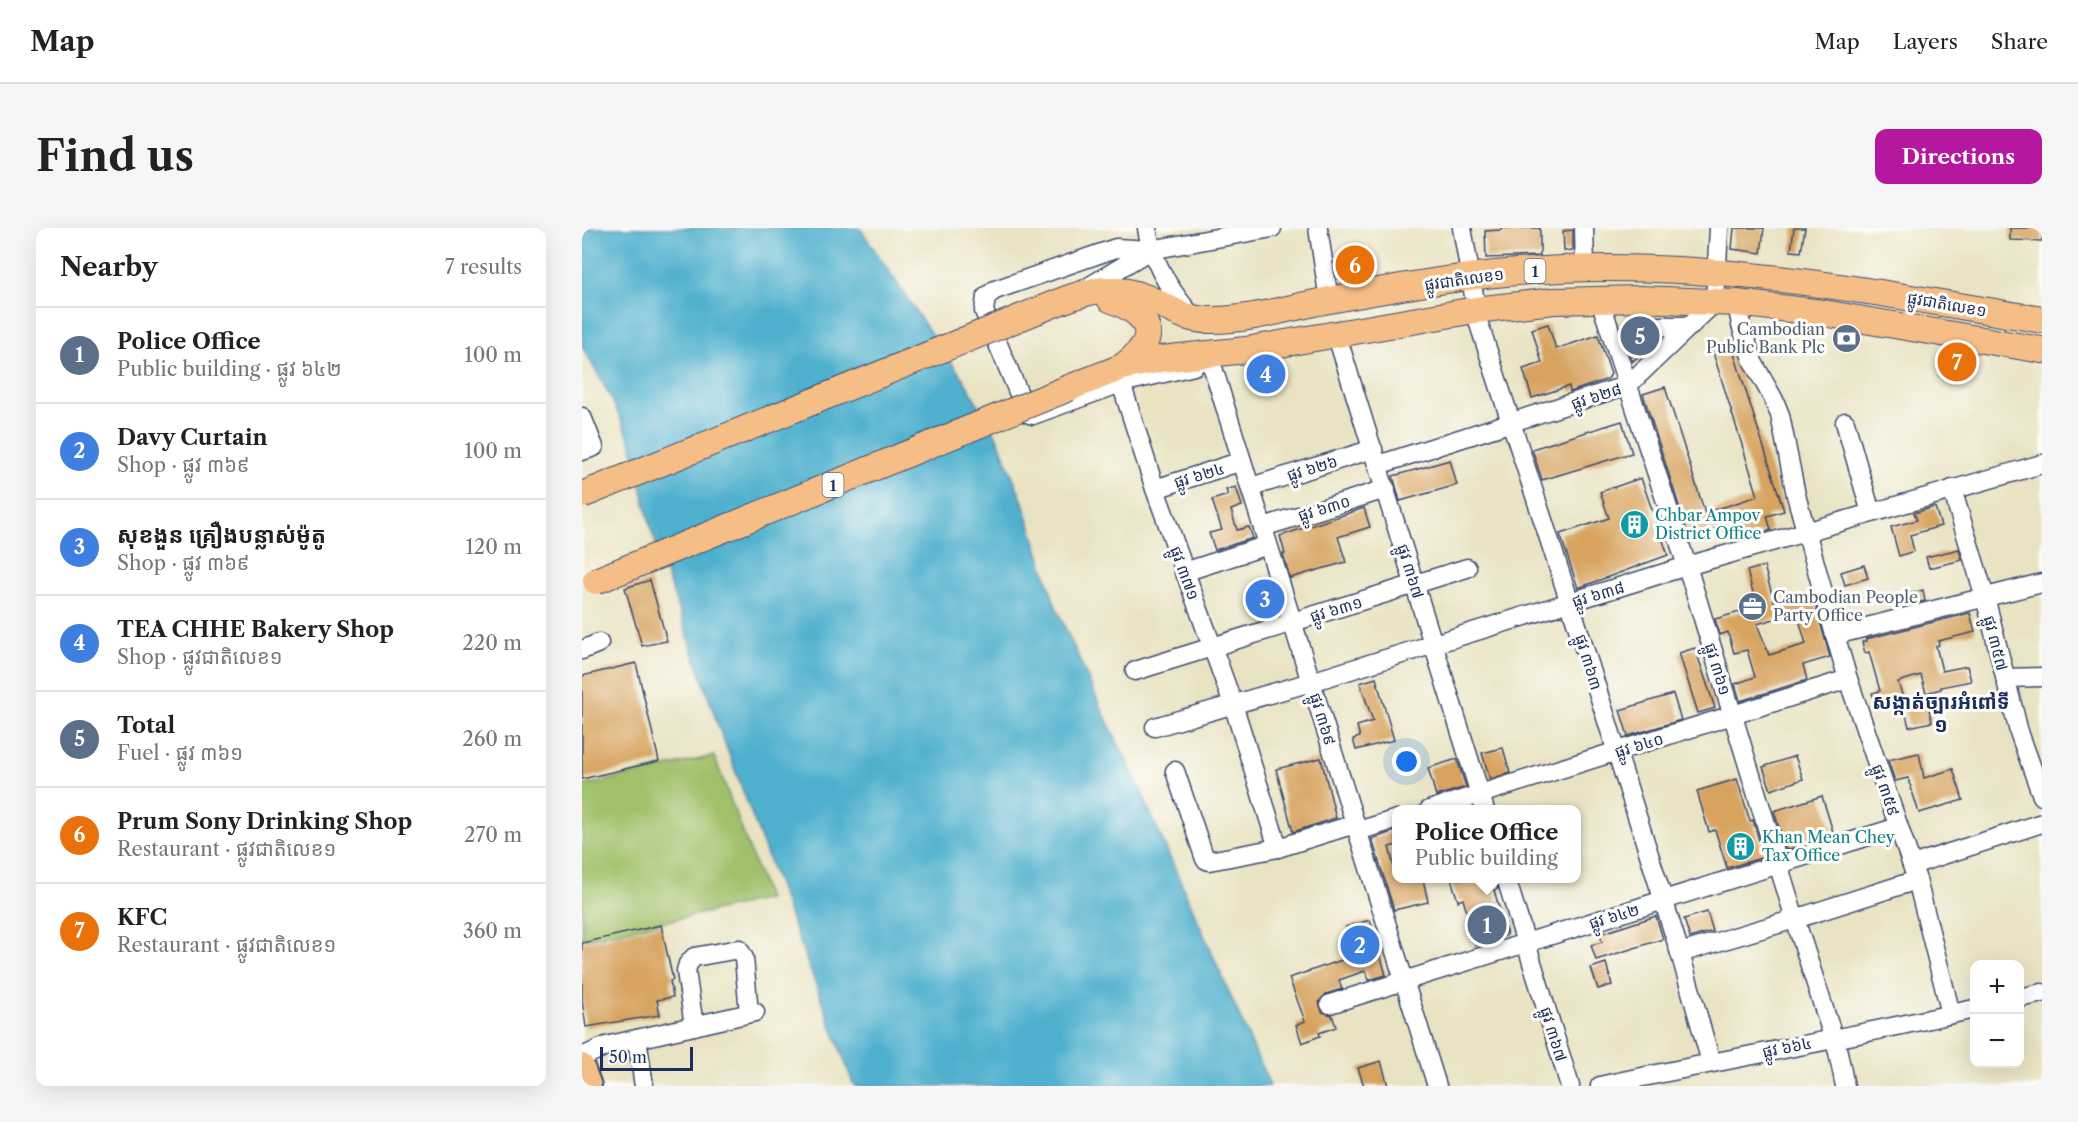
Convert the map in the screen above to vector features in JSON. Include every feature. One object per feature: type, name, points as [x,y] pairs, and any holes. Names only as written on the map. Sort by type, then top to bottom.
[{"type":"highway","name":"ផ្លូវជាតិលេខ១","points":[[582,495],[1069,298],[1101,289],[1131,292],[1182,316],[1196,320],[1237,318],[1329,300],[1520,271],[1585,269],[1717,272],[1825,283],[2042,320]]},
{"type":"highway","points":[[1069,298],[1086,295],[1110,299],[1125,305],[1141,317],[1146,328],[1145,345],[1121,375]]},
{"type":"highway","name":"ផ្លូវជាតិលេខ១","points":[[589,584],[1070,388],[1121,375],[1161,359],[1246,350],[1475,310],[1554,301],[1600,300],[1726,302],[1823,313],[2042,350]]},
{"type":"main road","points":[[582,1065],[590,1086]]},
{"type":"street","points":[[1147,228],[1150,249],[1177,298],[1196,320]]},
{"type":"street","points":[[1121,375],[1033,415],[1027,413],[984,311],[986,297],[995,290],[1116,249],[1150,249],[1272,228]]},
{"type":"street","points":[[1318,228],[1329,300]]},
{"type":"street","name":"ផ្លូវ ៣៦៣","points":[[1462,228],[1475,310],[1617,751],[1680,953],[1711,1062]]},
{"type":"street","points":[[1584,228],[1585,269]]},
{"type":"street","points":[[1719,228],[1717,272],[1726,302]]},
{"type":"street","points":[[1069,298],[1150,249]]},
{"type":"street","name":"ផ្លូវ ៣៦១","points":[[1600,300],[1618,329],[1628,385],[1838,1052],[1845,1086]]},
{"type":"street","name":"ផ្លូវ ៦២៨","points":[[1376,457],[1510,424],[1628,385],[1687,329],[1726,302]]},
{"type":"street","name":"ផ្លូវ ៣៥៩","points":[[1726,302],[1741,325],[1753,362],[1780,415],[1806,533],[1835,635],[1914,872],[1952,1014]]},
{"type":"street","points":[[1654,329],[1687,329]]},
{"type":"street","name":"ផ្លូវ ៣៦៧","points":[[1336,333],[1482,802]]},
{"type":"street","name":"ផ្លូវ ៣៦៩","points":[[1202,355],[1213,368],[1437,1086]]},
{"type":"street","name":"ផ្លូវ ៣៧១","points":[[1121,375],[1155,489],[1233,704],[1278,848]]},
{"type":"street","points":[[582,417],[594,447],[582,451]]},
{"type":"street","points":[[1845,422],[1871,513]]},
{"type":"street","name":"ផ្លូវ ៦២៦","points":[[1251,488],[1376,457]]},
{"type":"street","name":"ផ្លូវ ៦២៤","points":[[1155,489],[1242,461]]},
{"type":"street","name":"ផ្លូវ ៦៣៨","points":[[1155,727],[1311,682],[1687,567],[2042,464]]},
{"type":"street","name":"ផ្លូវ ៦៣០","points":[[1184,572],[1266,536],[1386,489]]},
{"type":"street","name":"ផ្លូវ ៣៥៧","points":[[1952,489],[1985,597],[2019,732],[2042,796]]},
{"type":"street","name":"ផ្លូវ ៦៣១","points":[[1135,671],[1467,568]]},
{"type":"street","points":[[1835,635],[2042,583]]},
{"type":"street","points":[[582,650],[599,644]]},
{"type":"street","points":[[2005,678],[2042,677]]},
{"type":"street","name":"ផ្លូវ ៦៤០","points":[[1462,805],[1482,802],[1617,751],[1848,679]]},
{"type":"street","points":[[1175,771],[1205,859],[1215,862],[1392,820]]},
{"type":"street","points":[[1680,953],[1795,919],[2042,823]]},
{"type":"street","name":"ផ្លូវ ៦៤២","points":[[1330,1004],[1898,827]]},
{"type":"street","name":"ផ្លូវ ៣៦៧","points":[[1507,883],[1570,1086]]},
{"type":"street","points":[[582,1057],[606,1046],[752,1013],[744,958],[739,949],[694,957],[688,964],[686,970],[694,1026]]},
{"type":"street","points":[[2024,997],[2042,993]]},
{"type":"street","name":"ផ្លូវ ៦៦៤","points":[[1600,1086],[1970,1010]]},
{"type":"street","points":[[637,1039],[644,1086]]},
{"type":"green space","points":[[714,756],[768,899],[582,940],[582,786]]},
{"type":"water","points":[[582,228],[860,228],[964,380],[997,437],[1023,502],[1056,607],[1138,784],[1270,1086],[854,1086],[718,725],[651,529],[631,442],[612,400],[582,346]]},
{"type":"building","points":[[1501,228],[1540,228],[1540,256],[1486,258],[1485,231],[1501,230]]},
{"type":"building","points":[[1734,228],[1764,228],[1761,253],[1732,249]]},
{"type":"building","points":[[1794,228],[1805,228],[1801,252],[1791,251]]},
{"type":"building","points":[[2010,228],[2042,228],[2042,241],[2010,240]]},
{"type":"building","points":[[1573,230],[1573,250],[1564,251],[1563,231]]},
{"type":"building","points":[[1626,322],[1644,322],[1645,332],[1654,337],[1654,341],[1632,362],[1626,343]]},
{"type":"building","points":[[1548,324],[1556,349],[1598,335],[1611,374],[1608,379],[1570,392],[1569,386],[1532,398],[1523,369],[1542,363],[1532,329]]},
{"type":"building","points":[[1730,341],[1784,511],[1767,516],[1771,530],[1740,539],[1735,525],[1689,537],[1643,394],[1665,387],[1705,513],[1758,496],[1711,346]]},
{"type":"building","points":[[1622,421],[1632,453],[1542,480],[1532,449]]},
{"type":"building","points":[[1450,460],[1457,485],[1400,501],[1393,476]]},
{"type":"building","points":[[1641,478],[1668,555],[1578,588],[1560,534],[1609,518],[1600,492]]},
{"type":"building","points":[[1236,487],[1242,506],[1231,510],[1237,530],[1249,527],[1253,538],[1215,550],[1209,533],[1222,530],[1212,500],[1228,495],[1226,490]]},
{"type":"building","points":[[1935,507],[1941,526],[1910,535],[1914,551],[1899,556],[1891,527],[1917,520],[1914,513]]},
{"type":"building","points":[[1364,508],[1370,527],[1338,537],[1346,562],[1290,578],[1280,536]]},
{"type":"building","points":[[1959,549],[1962,560],[1929,568],[1926,557]]},
{"type":"building","points":[[1864,565],[1868,578],[1845,585],[1841,572]]},
{"type":"building","points":[[1764,566],[1775,605],[1812,593],[1830,657],[1803,665],[1807,680],[1740,701],[1735,684],[1755,677],[1747,650],[1734,653],[1728,632],[1720,635],[1715,619],[1757,607],[1747,571]],"holes":[[[1795,613],[1796,617],[1798,616],[1806,644],[1769,655],[1757,624]]]},
{"type":"building","points":[[650,580],[667,641],[642,646],[625,588]]},
{"type":"building","points":[[1923,590],[1925,601],[1910,605],[1908,594]]},
{"type":"building","points":[[1970,613],[1975,632],[1938,641],[1939,645],[1936,646],[1942,671],[1967,666],[1971,681],[1941,687],[1941,689],[1926,693],[1921,675],[1898,682],[1904,701],[1877,709],[1872,693],[1880,691],[1869,652],[1865,653],[1862,642],[1867,641],[1866,639]]},
{"type":"building","points":[[1695,648],[1715,708],[1698,713],[1679,653]]},
{"type":"building","points":[[636,663],[659,761],[582,779],[582,676]]},
{"type":"building","points":[[1376,678],[1394,740],[1356,750],[1353,739],[1360,737],[1357,726],[1373,721],[1360,683]]},
{"type":"building","points":[[1673,694],[1681,720],[1628,736],[1620,710]]},
{"type":"building","points":[[1926,697],[1932,722],[1909,727],[1903,702]]},
{"type":"building","points":[[1503,748],[1510,773],[1490,779],[1482,753]]},
{"type":"building","points":[[1919,753],[1924,778],[1953,769],[1963,800],[1919,813],[1908,778],[1895,781],[1888,760]]},
{"type":"building","points":[[1795,756],[1803,779],[1771,790],[1763,767]]},
{"type":"building","points":[[1321,758],[1336,818],[1293,832],[1276,769]]},
{"type":"building","points":[[1457,759],[1466,787],[1436,796],[1428,768]]},
{"type":"building","points":[[1737,779],[1764,857],[1727,868],[1715,830],[1709,832],[1697,791]]},
{"type":"building","points":[[1822,796],[1834,835],[1786,850],[1774,811]]},
{"type":"building","points":[[1392,832],[1392,846],[1389,847],[1392,859],[1392,883],[1424,883],[1428,902],[1394,910],[1372,839]]},
{"type":"building","points":[[1452,883],[1496,883],[1498,889],[1494,890],[1507,935],[1476,945],[1463,899],[1458,901]]},
{"type":"building","points":[[1707,912],[1713,931],[1690,938],[1684,919]]},
{"type":"building","points":[[1656,916],[1663,939],[1596,960],[1591,945],[1602,942],[1600,934]]},
{"type":"building","points":[[1370,920],[1386,975],[1369,980],[1365,971],[1339,980],[1342,989],[1326,994],[1319,1002],[1322,1012],[1332,1015],[1336,1027],[1319,1033],[1320,1036],[1302,1043],[1296,1025],[1305,1021],[1289,978],[1345,959],[1340,943],[1350,939],[1346,927]]},
{"type":"building","points":[[661,925],[673,980],[670,981],[673,997],[657,1000],[660,1015],[586,1027],[582,1000],[582,943]]},
{"type":"building","points":[[1606,963],[1612,985],[1598,989],[1591,968]]},
{"type":"building","points":[[1381,1061],[1388,1086],[1364,1086],[1358,1068]]},
{"type":"tunnel","points":[[1626,332],[1654,332]]},
{"type":"place","name":"Prum Sony Drinking Shop","points":[[1355,265]]},
{"type":"place","name":"Total","points":[[1640,336]]},
{"type":"place","name":"Cambodian Public Bank Plc","points":[[1846,338]]},
{"type":"place","name":"KFC","points":[[1957,362]]},
{"type":"place","name":"TEA CHHE Bakery Shop","points":[[1266,374]]},
{"type":"place","name":"Chbar Ampov District Office","points":[[1634,524]]},
{"type":"place","name":"សុខងួន គ្រឿងបន្លាស់ម៉ូតូ","points":[[1265,599]]},
{"type":"place","name":"Cambodian People Party Office","points":[[1752,606]]},
{"type":"place","name":"Khan Mean Chey Tax Office","points":[[1741,846]]},
{"type":"place","name":"Police Office","points":[[1487,925]]},
{"type":"place","name":"Davy Curtain","points":[[1360,945]]},
{"type":"district","name":"សង្កាត់ច្បារអំពៅទី ១","points":[[1941,714]]}]
